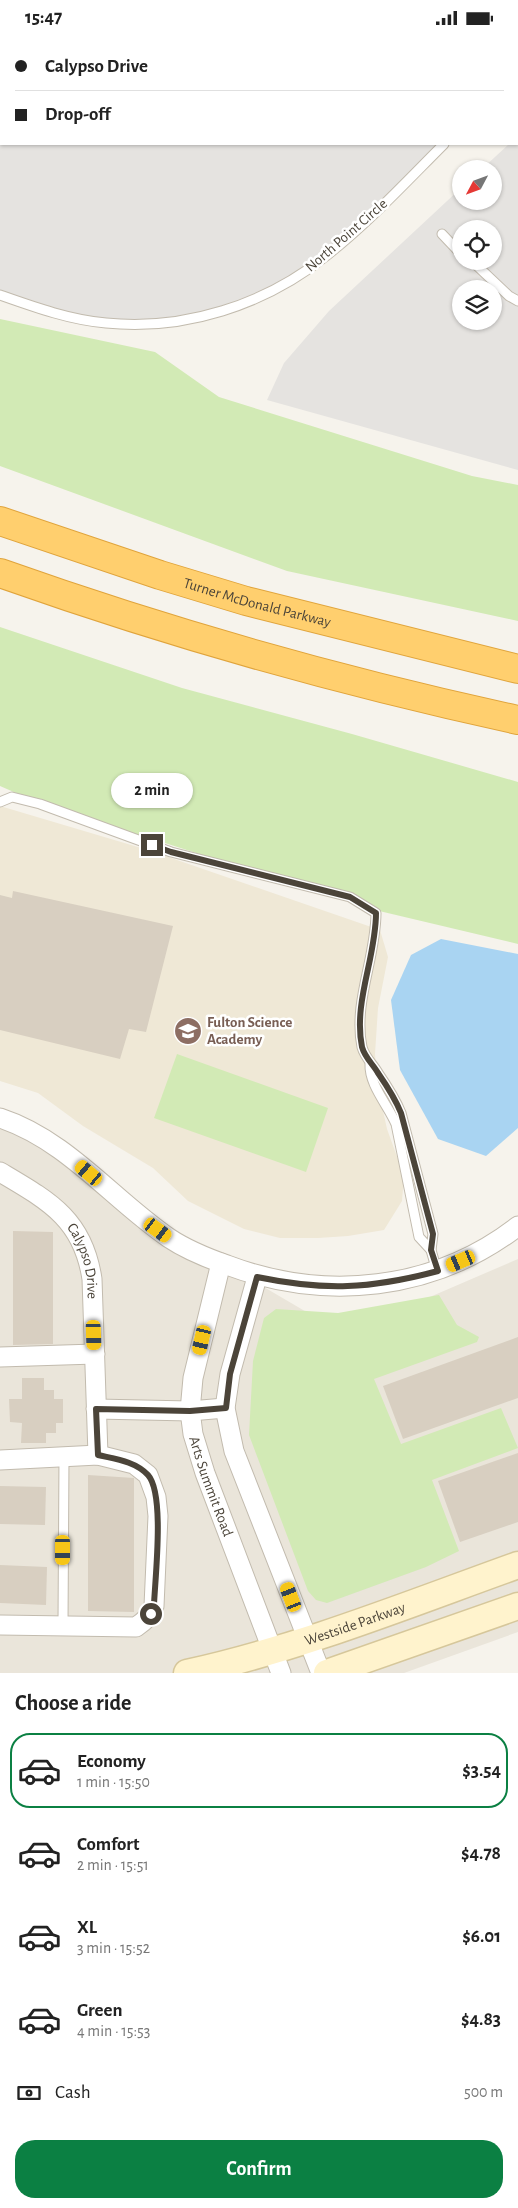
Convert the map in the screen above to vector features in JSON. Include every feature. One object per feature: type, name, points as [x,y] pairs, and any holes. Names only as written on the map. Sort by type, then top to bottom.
[{"type":"highway","name":"Turner McDonald Parkway","points":[[0,521],[160,575],[246,601],[518,669]]},
{"type":"highway","points":[[0,573],[142,621],[235,648],[327,674],[518,720]]},
{"type":"main road","name":"Westside Parkway","points":[[188,1673],[277,1662],[308,1640],[518,1565]]},
{"type":"main road","points":[[327,1673],[518,1606]]},
{"type":"street","points":[[0,1118],[20,1124],[60,1149],[170,1239],[196,1253],[257,1277],[288,1283],[344,1287],[400,1281],[438,1271],[489,1246],[518,1226]]},
{"type":"street","name":"Calypso Drive","points":[[0,1172],[55,1208],[79,1234],[89,1258],[92,1279],[98,1455]]},
{"type":"street","name":"Arts Summit Road","points":[[221,1263],[193,1378],[190,1411],[198,1454],[277,1662]]},
{"type":"street","points":[[257,1277],[230,1374],[226,1408],[234,1451],[321,1673]]},
{"type":"street","points":[[0,1357],[95,1354]]},
{"type":"street","points":[[96,1409],[190,1411],[226,1408]]},
{"type":"street","points":[[0,1460],[98,1455],[134,1464],[148,1475],[152,1482],[158,1516],[154,1605],[151,1614],[136,1627],[0,1625]]},
{"type":"lane","name":"North Point Circle","points":[[0,295],[56,314],[104,323],[130,325],[200,317],[249,302],[298,277],[326,256],[443,145]]},
{"type":"lane","points":[[442,234],[452,245]]},
{"type":"lane","points":[[482,270],[518,301]]},
{"type":"lane","points":[[0,801],[12,797],[40,805],[171,852],[350,897],[376,913],[376,933],[360,1013],[362,1048],[370,1064],[377,1070],[390,1090],[401,1113],[433,1234],[431,1250]]},
{"type":"lane","points":[[370,1064],[369,1074],[396,1124],[419,1237],[431,1250],[438,1271]]},
{"type":"lane","points":[[63,1625],[64,1457]]},
{"type":"shaded area","points":[[0,145],[443,145],[400,187],[298,277],[200,317],[104,323],[0,295]]},
{"type":"shaded area","points":[[508,145],[518,145],[518,470],[267,400],[284,363],[329,311],[452,196],[452,210],[502,210],[502,160],[492,160]]},
{"type":"shaded area","name":"Fulton Science Academy","points":[[0,806],[148,850],[380,930],[388,957],[378,1008],[375,1054],[378,1088],[387,1129],[404,1176],[402,1201],[384,1230],[348,1236],[280,1238],[244,1229],[188,1201],[153,1168],[83,1126],[38,1093],[0,1081]]},
{"type":"shaded area","points":[[0,1120],[250,1279],[344,1334],[518,1259],[518,1632],[404,1673],[0,1673]]},
{"type":"green space","points":[[0,319],[155,352],[219,397],[472,476],[518,485],[518,621],[287,571],[0,466]]},
{"type":"green space","points":[[0,627],[182,688],[352,734],[518,782],[518,944],[375,910],[39,803],[0,786]]},
{"type":"green space","points":[[177,1054],[328,1108],[306,1172],[154,1118]]},
{"type":"green space","points":[[439,1295],[457,1325],[479,1337],[477,1342],[374,1379],[401,1444],[501,1408],[518,1448],[432,1480],[459,1551],[426,1567],[327,1603],[316,1600],[308,1591],[249,1435],[253,1361],[264,1318],[276,1309],[338,1313]]},
{"type":"water","points":[[441,939],[518,954],[518,1128],[486,1156],[438,1139],[400,1070],[391,1000],[411,955]]},
{"type":"building","points":[[13,891],[173,926],[146,1032],[129,1029],[120,1059],[0,1030],[0,895],[12,898]]},
{"type":"building","points":[[13,1231],[53,1232],[53,1344],[13,1345]]},
{"type":"building","points":[[518,1337],[518,1398],[403,1439],[383,1386]]},
{"type":"building","points":[[22,1378],[44,1378],[44,1390],[54,1390],[54,1399],[63,1399],[63,1423],[56,1423],[56,1433],[46,1433],[46,1443],[21,1443],[22,1423],[10,1422],[9,1399],[22,1399]]},
{"type":"building","points":[[518,1453],[518,1522],[460,1542],[438,1481]]},
{"type":"building","points":[[88,1475],[134,1478],[134,1612],[88,1611]]},
{"type":"building","points":[[0,1486],[46,1487],[45,1525],[0,1524]]},
{"type":"building","points":[[0,1565],[47,1567],[46,1605],[0,1603]]},
{"type":"place","name":"Fulton Science Academy","points":[[188,1031]]},
{"type":"route","points":[[151,1614],[154,1605],[158,1516],[152,1482],[148,1475],[134,1464],[98,1455],[96,1409],[190,1411],[226,1408],[226,1393],[230,1374],[257,1277],[316,1287],[344,1287],[369,1286],[400,1281],[438,1271],[431,1250],[433,1234],[401,1113],[394,1097],[377,1070],[370,1064],[362,1048],[360,1013],[376,933],[376,913],[350,897],[171,852],[152,845]]}]
